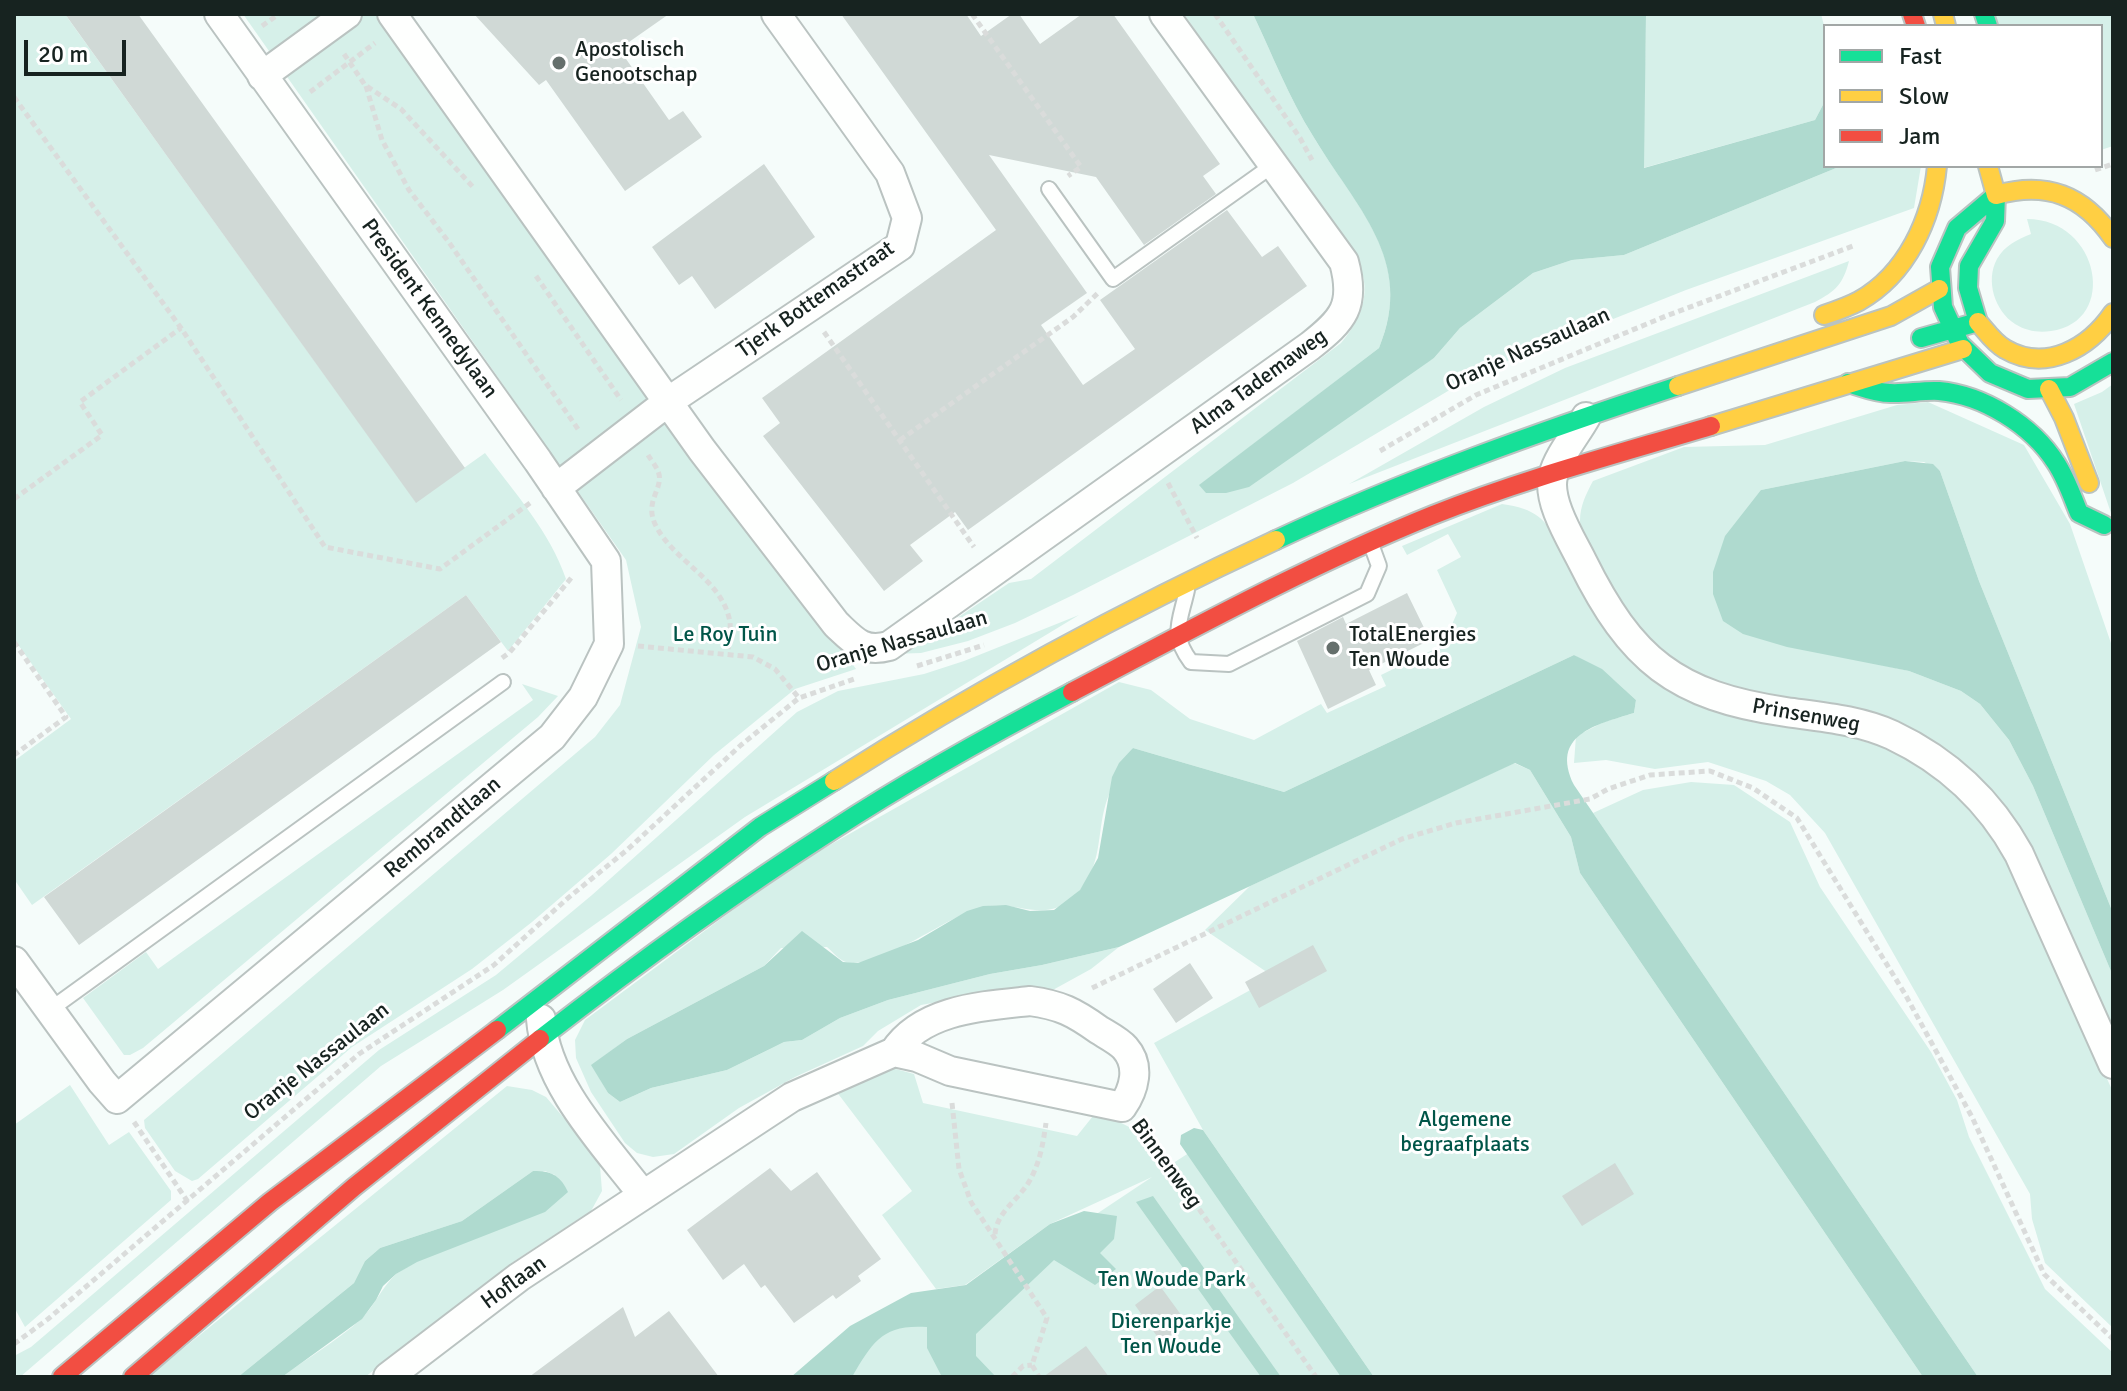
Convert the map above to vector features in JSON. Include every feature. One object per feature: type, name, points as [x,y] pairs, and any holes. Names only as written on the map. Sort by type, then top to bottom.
[{"type":"main road","points":[[1810,320],[1864,299],[1890,276],[1914,244],[1929,212],[1937,168]]},
{"type":"main road","points":[[1989,168],[1996,195],[1995,221],[1969,266],[1968,288],[1978,322],[2005,349],[2025,357],[2049,359],[2071,353],[2091,341],[2113,313]]},
{"type":"main road","points":[[2033,168],[2043,189]]},
{"type":"main road","points":[[2111,231],[2085,206],[2065,195],[2043,189],[2020,189],[1996,195],[1960,221],[1948,240],[1940,262],[1939,289],[1951,328],[1963,349],[1977,365],[1994,377],[2014,385],[2049,389],[2079,384],[2101,373],[2113,362]]},
{"type":"main road","points":[[1969,190],[1971,211]]},
{"type":"main road","points":[[62,1377],[270,1202],[760,827],[930,720],[1089,632],[1353,504],[1552,428],[1891,316],[1939,289]]},
{"type":"main road","points":[[1907,343],[1978,322]]},
{"type":"main road","points":[[133,1377],[306,1226],[542,1036],[692,926],[839,826],[934,767],[1177,638],[1371,544],[1486,495],[1963,349]]},
{"type":"main road","points":[[1848,383],[1871,356]]},
{"type":"main road","points":[[1552,428],[1586,400],[1705,357]]},
{"type":"main road","points":[[1848,383],[1885,393],[1916,389],[1946,392],[2001,412],[2027,430],[2050,454],[2064,477],[2079,513],[2106,531],[2075,444],[2049,389]]},
{"type":"street","name":"President Kennedylaan","points":[[219,14],[556,488]]},
{"type":"street","name":"Tjerk Bottemastraat","points":[[669,401],[900,246],[907,218],[890,173],[776,14]]},
{"type":"street","name":"Alma Tademaweg","points":[[669,401],[702,450],[836,624],[859,645],[875,650],[889,646],[1310,346],[1333,328],[1348,306],[1350,283],[1344,262],[1164,14]]},
{"type":"street","points":[[396,19],[669,401],[556,488]]},
{"type":"street","points":[[262,76],[336,21]]},
{"type":"street","points":[[1553,476],[1586,417]]},
{"type":"street","name":"Prinsenweg","points":[[1553,476],[1560,518],[1601,601],[1648,659],[1675,678],[1703,692],[1742,705],[1836,718],[1891,735],[1933,757],[1963,780],[2007,831],[2113,1064]]},
{"type":"street","name":"Rembrandtlaan","points":[[117,1099],[552,737],[583,697],[609,644],[606,561],[556,488]]},
{"type":"street","points":[[14,961],[117,1099]]},
{"type":"street","points":[[540,998],[542,1036],[563,1089],[643,1195]]},
{"type":"street","name":"Hoflaan","points":[[388,1377],[519,1277],[792,1097],[894,1052],[901,1041],[931,1021],[986,1006],[1030,1001],[1058,1005]]},
{"type":"street","points":[[1058,1005],[1126,1049],[1135,1070],[1132,1092],[1122,1107]]},
{"type":"street","name":"Binnenweg","points":[[894,1052],[917,1057],[950,1071],[1122,1107]]},
{"type":"lane","points":[[1049,189],[1113,279],[1273,165]]},
{"type":"lane","points":[[1189,581],[1177,638],[1191,662],[1229,664],[1367,594],[1379,566],[1371,544]]},
{"type":"lane","points":[[51,1009],[503,682]]},
{"type":"path","points":[[972,14],[1081,167],[1049,189]]},
{"type":"path","points":[[286,109],[350,62],[396,19]]},
{"type":"path","points":[[336,21],[350,62],[365,85],[382,140],[409,190],[448,241],[580,433]]},
{"type":"path","points":[[365,85],[401,109],[480,196]]},
{"type":"path","points":[[14,97],[181,328],[325,547],[440,569],[530,503]]},
{"type":"path","name":"Oranje Nassaulaan","points":[[1371,457],[1476,395],[1666,316],[1853,246]]},
{"type":"path","points":[[532,270],[624,404]]},
{"type":"path","points":[[900,440],[1073,317],[1113,279]]},
{"type":"path","points":[[807,309],[992,573]]},
{"type":"path","points":[[14,499],[102,435],[80,402],[181,328]]},
{"type":"path","points":[[629,432],[659,473],[658,488],[650,504],[654,523],[665,540],[710,583],[723,603],[730,623],[728,653]]},
{"type":"path","points":[[1155,458],[1200,543]]},
{"type":"path","points":[[494,663],[510,652],[572,577]]},
{"type":"path","name":"Oranje Nassaulaan","points":[[906,668],[994,641]]},
{"type":"path","points":[[14,642],[66,717],[14,755]]},
{"type":"path","points":[[609,644],[753,657],[775,669],[799,698]]},
{"type":"path","name":"Oranje Nassaulaan","points":[[14,1344],[188,1202],[359,1054],[494,965],[627,850],[741,745],[799,698],[861,676]]},
{"type":"path","points":[[1058,1005],[1402,839],[1456,823],[1590,799],[1608,789],[1650,775],[1710,771],[1753,788],[1797,818],[1905,994],[1972,1117],[2044,1274],[2113,1339]]},
{"type":"path","points":[[950,1071],[959,1169],[971,1202],[1047,1318],[1032,1365],[1039,1377]]},
{"type":"path","points":[[997,1240],[998,1219],[1028,1184],[1039,1162],[1050,1091]]},
{"type":"path","points":[[117,1099],[188,1202]]},
{"type":"path","name":"Binnenweg","points":[[1122,1107],[1144,1129],[1168,1161],[1316,1377]]},
{"type":"path","points":[[1012,1377],[1023,1366],[1032,1365]]},
{"type":"green space","points":[[14,14],[71,14],[67,17],[416,502],[485,453],[541,529],[566,579],[508,651],[466,595],[32,905],[14,879],[14,761],[71,719],[14,639]]},
{"type":"green space","name":"Le Roy Tuin","points":[[243,14],[380,14],[856,669],[795,689],[714,755],[611,854],[532,922],[472,969],[352,1047],[192,1181],[175,1171],[145,1128],[144,1120],[595,737],[620,705],[641,627],[626,560]]},
{"type":"green space","points":[[1184,14],[1253,14],[1304,121],[1376,236],[1386,261],[1390,287],[1389,316],[1379,348],[1200,485],[1207,493],[1434,358],[1460,328],[1533,273],[1572,260],[1624,255],[1836,168],[1921,168],[1914,208],[1686,290],[1480,372],[1293,483],[1015,623],[968,641],[921,653],[891,654],[920,643],[1009,583],[1031,579],[1341,343],[1357,320],[1363,303],[1363,276],[1352,251],[1296,182]]},
{"type":"green space","points":[[1646,14],[1821,14],[1824,24],[1823,105],[1815,120],[1643,168]]},
{"type":"green space","points":[[1994,14],[2113,14],[2113,146],[2103,149],[2103,24],[1997,24]]},
{"type":"green space","points":[[2027,219],[2052,223],[2071,235],[2085,252],[2092,272],[2093,292],[2086,310],[2072,324],[2051,331],[2033,331],[2015,324],[1997,304],[1992,286],[1994,268],[2003,250],[2031,234]]},
{"type":"green space","points":[[1849,261],[1838,286],[1815,302],[1349,484],[1484,407],[1565,368]]},
{"type":"green space","points":[[2113,384],[2113,519],[2074,404]]},
{"type":"green space","points":[[1928,402],[2024,445],[2070,524],[2113,649],[2113,913],[1979,581],[1940,471],[1924,462],[1905,461],[1761,490],[1850,658],[1909,671],[1961,691],[1980,704],[2009,740],[2033,786],[2113,976],[2113,1034],[1984,786],[1801,710],[1697,674],[1672,661],[1630,618],[1602,576],[1583,537],[1581,510],[1593,481],[1684,447],[1765,445],[1897,405]]},
{"type":"green space","points":[[1502,504],[1538,516],[1561,547],[1713,709],[1756,723],[1822,730],[1884,747],[1915,763],[1954,792],[1983,819],[2009,862],[2113,1092],[2113,1328],[2045,1263],[2032,1219],[2030,1194],[1825,833],[1790,795],[1766,781],[1708,762],[1655,769],[1606,760],[1574,763],[1576,736],[1604,722],[1634,713],[1636,700],[1614,680],[1574,655],[1284,792],[1133,748],[1108,797],[1088,878],[1069,901],[1044,910],[1006,906],[979,908],[894,951],[859,963],[843,961],[827,947],[781,948],[764,966],[627,1039],[592,1065],[608,1093],[620,1102],[651,1088],[727,1070],[784,1042],[802,1040],[840,1018],[888,1000],[990,974],[1119,947],[1091,969],[1051,991],[954,999],[921,1005],[878,1031],[863,1046],[795,1077],[739,1108],[674,1154],[653,1157],[637,1153],[625,1143],[591,1092],[576,1058],[575,1040],[585,1020],[789,868],[1119,682],[1151,690],[1190,719],[1254,740],[1321,704],[1327,713],[1386,686],[1381,675],[1443,645],[1457,613],[1437,570],[1461,557],[1448,534],[1407,555],[1402,546]]},
{"type":"green space","points":[[1079,615],[745,817],[503,990],[381,1066],[20,1377],[15,1374],[14,1356],[31,1347],[379,1050],[496,975],[592,895],[797,712],[838,691],[924,674]]},
{"type":"green space","points":[[522,684],[558,696],[538,717],[143,1048],[124,1055],[83,998],[146,952],[158,969],[533,700]]},
{"type":"green space","name":"Algemene begraafplaats","points":[[1514,763],[1530,770],[1571,837],[1580,873],[1923,1377],[1374,1377],[1203,1130],[1154,1043],[1274,977],[1205,930],[1250,886]]},
{"type":"green space","points":[[1691,782],[1734,785],[1790,822],[1820,887],[1931,1052],[1957,1100],[1969,1137],[2045,1289],[2113,1353],[2113,1377],[1978,1377],[1593,813],[1643,790]]},
{"type":"green space","name":"Ten Woude Park","points":[[892,1068],[914,1074],[923,1103],[1077,1136],[1093,1116],[1119,1122],[1142,1139],[1161,1171],[1198,1147],[1359,1377],[825,1377],[892,1317],[1005,1275],[1152,1177],[1050,1224],[965,1285],[936,1289],[882,1215],[912,1191],[836,1091]]},
{"type":"green space","points":[[70,1085],[109,1145],[129,1132],[171,1191],[171,1200],[25,1327],[14,1307],[14,1125]]},
{"type":"green space","points":[[507,1086],[532,1090],[546,1097],[592,1151],[600,1166],[602,1191],[591,1211],[516,1260],[365,1377],[282,1377],[360,1320],[396,1274],[555,1175],[533,1171],[462,1221],[380,1248],[365,1261],[354,1283],[238,1377],[148,1377]]},
{"type":"shaded area","points":[[1253,14],[1646,14],[1644,168],[1815,120],[1823,105],[1823,168],[1836,168],[1624,255],[1572,260],[1533,273],[1460,328],[1434,358],[1249,487],[1226,493],[1206,493],[1199,485],[1379,348],[1389,317],[1390,288],[1376,236],[1288,91]]},
{"type":"shaded area","points":[[1905,461],[1933,464],[1940,471],[1979,581],[2113,913],[2113,976],[2033,786],[2009,740],[1980,704],[1961,691],[1909,671],[1787,647],[1743,634],[1723,621],[1713,594],[1713,572],[1725,536],[1761,490]]},
{"type":"shaded area","points":[[1574,655],[1602,669],[1636,700],[1634,713],[1592,728],[1572,743],[1568,768],[1574,785],[1978,1377],[1923,1377],[1580,873],[1571,837],[1530,770],[1515,763],[1119,947],[990,974],[888,1000],[840,1018],[802,1040],[784,1042],[727,1070],[651,1088],[620,1102],[608,1093],[591,1065],[627,1039],[764,966],[802,931],[843,962],[858,963],[918,940],[967,911],[983,906],[1054,910],[1080,890],[1098,858],[1112,777],[1119,763],[1133,748],[1284,792]]},
{"type":"shaded area","points":[[1194,1128],[1203,1130],[1374,1377],[1341,1377],[1180,1144],[1181,1135]]},
{"type":"shaded area","points":[[533,1171],[555,1175],[568,1192],[545,1212],[417,1262],[396,1274],[383,1286],[362,1319],[282,1377],[238,1377],[354,1283],[365,1261],[380,1248],[462,1221]]},
{"type":"shaded area","points":[[1153,1196],[1281,1377],[1261,1377],[1136,1202]]},
{"type":"shaded area","points":[[1084,1211],[1117,1216],[1114,1239],[1100,1253],[1116,1269],[1095,1285],[1054,1260],[976,1334],[976,1356],[996,1377],[942,1377],[927,1348],[927,1327],[912,1327],[900,1328],[881,1337],[852,1377],[791,1377],[850,1326],[911,1293],[966,1285],[1050,1224]]},
{"type":"building","points":[[65,14],[138,14],[465,468],[416,503]]},
{"type":"building","points":[[474,14],[669,14],[619,49],[669,120],[683,111],[702,137],[625,191],[546,80],[539,85]]},
{"type":"building","points":[[841,14],[966,14],[981,36],[1012,14],[1019,14],[1040,44],[1082,14],[1113,14],[1220,164],[1203,176],[1216,194],[1144,245],[1096,177],[989,155],[1087,293],[1041,325],[1083,385],[1135,349],[1100,300],[1227,210],[1262,257],[1278,246],[1307,286],[968,530],[955,512],[910,545],[923,561],[884,591],[763,436],[780,423],[762,398],[996,230]]},
{"type":"building","points":[[764,164],[815,237],[715,309],[692,276],[679,285],[652,247]]},
{"type":"building","points":[[1407,593],[1430,640],[1369,670],[1376,685],[1328,709],[1297,641],[1343,617],[1346,624]]},
{"type":"building","points":[[466,595],[501,642],[79,945],[44,897]]},
{"type":"building","points":[[1313,945],[1327,971],[1259,1008],[1245,982]]},
{"type":"building","points":[[1190,963],[1213,998],[1176,1023],[1153,989]]},
{"type":"building","points":[[1615,1163],[1634,1194],[1582,1226],[1562,1196]]},
{"type":"building","points":[[770,1168],[791,1191],[817,1172],[881,1259],[858,1276],[861,1281],[836,1299],[833,1295],[794,1323],[765,1285],[761,1288],[744,1264],[723,1280],[687,1230]]},
{"type":"building","points":[[1160,1286],[1187,1323],[1161,1342],[1135,1305]]},
{"type":"building","points":[[623,1307],[635,1337],[669,1311],[719,1377],[529,1377]]},
{"type":"building","points":[[1086,1346],[1109,1377],[1043,1377]]},
{"type":"traffic: fast","points":[[1984,14],[1987,24]]},
{"type":"traffic: fast","points":[[1921,338],[1978,322],[1968,288],[1969,266],[1995,221],[1996,195],[1957,228],[1940,267],[1943,307],[1960,344],[1990,373],[2028,389],[2070,387],[2113,362]]},
{"type":"traffic: fast","points":[[1848,383],[1884,393],[1939,391],[1956,394],[2005,414],[2046,449],[2063,475],[2079,513],[2104,525]]},
{"type":"traffic: fast","points":[[1276,540],[1474,457],[1678,386]]},
{"type":"traffic: fast","points":[[540,1039],[683,932],[794,855],[920,776],[1072,692]]},
{"type":"traffic: fast","points":[[497,1030],[760,827],[834,781]]},
{"type":"traffic: slow","points":[[1943,14],[1946,24]]},
{"type":"traffic: slow","points":[[1824,315],[1855,303],[1891,276],[1923,225],[1937,168]]},
{"type":"traffic: slow","points":[[1989,168],[1996,195],[2032,190],[2062,195],[2089,211],[2113,238]]},
{"type":"traffic: slow","points":[[1678,386],[1891,316],[1939,289]]},
{"type":"traffic: slow","points":[[1978,322],[2001,346],[2020,356],[2036,358],[2051,357],[2079,346],[2092,337],[2113,313]]},
{"type":"traffic: slow","points":[[1711,426],[1963,349]]},
{"type":"traffic: slow","points":[[2049,389],[2064,418],[2089,483]]},
{"type":"traffic: slow","points":[[834,781],[941,715],[1051,653],[1276,540]]},
{"type":"traffic: jam","points":[[1912,14],[1915,24]]},
{"type":"traffic: jam","points":[[1072,692],[1205,622],[1387,534],[1536,478],[1711,426]]},
{"type":"traffic: jam","points":[[62,1377],[270,1202],[497,1030]]},
{"type":"traffic: jam","points":[[133,1377],[354,1187],[540,1039]]},
{"type":"place","name":"Apostolisch Genootschap","points":[[559,63]]},
{"type":"place","name":"TotalEnergies Ten Woude","points":[[1333,648]]},
{"type":"park label","name":"Dierenparkje Ten Woude","points":[[1171,1334]]}]
